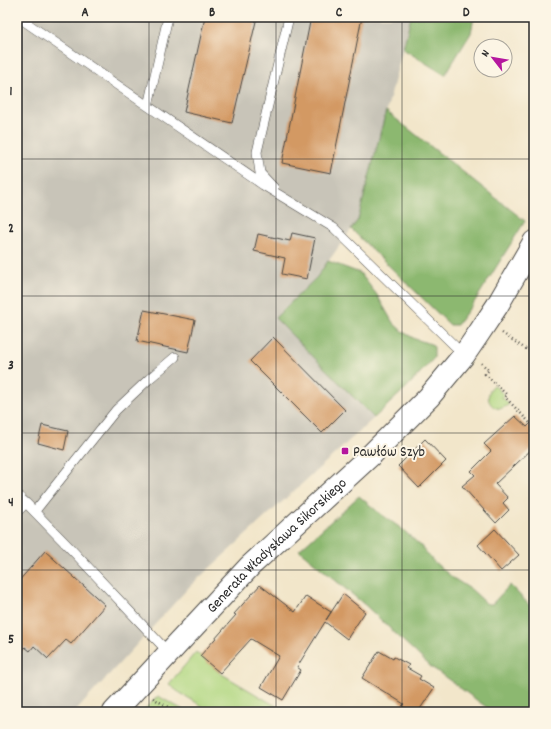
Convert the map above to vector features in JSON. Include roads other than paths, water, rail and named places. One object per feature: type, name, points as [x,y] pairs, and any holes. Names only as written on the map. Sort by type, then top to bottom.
[{"type":"street","name":"Generała Władysława Sikorskiego","points":[[114,712],[250,566],[397,430],[470,357],[497,306],[534,242]]},
{"type":"lane","points":[[18,17],[263,185],[334,228],[470,357]]},
{"type":"lane","points":[[148,106],[168,17]]},
{"type":"lane","points":[[282,196],[260,173],[256,152],[289,17]]},
{"type":"lane","points":[[35,512],[116,410],[175,357]]},
{"type":"lane","points":[[17,495],[169,653]]},
{"type":"lane","points":[[17,512],[26,503]]},
{"type":"place","name":"Pawłów Szyb","points":[[345,451]]}]
